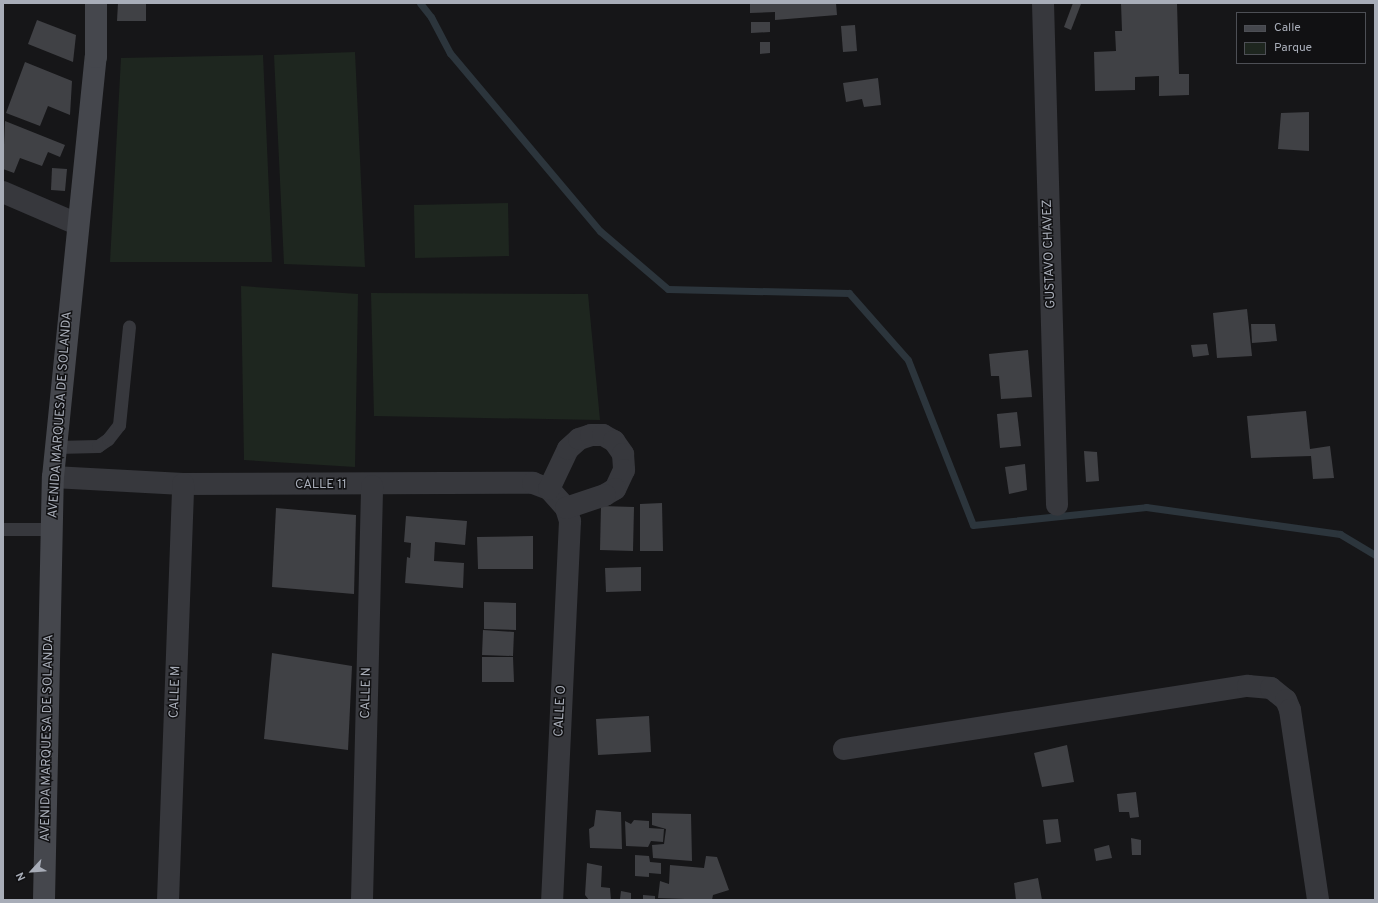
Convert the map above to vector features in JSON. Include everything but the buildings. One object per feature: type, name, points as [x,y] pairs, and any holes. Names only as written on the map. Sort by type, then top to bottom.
[{"type":"street","name":"AVENIDA MARQUESA DE SOLANDA","points":[[44,900],[53,477],[96,57],[96,3]]},
{"type":"street","name":"GUSTAVO CHAVEZ","points":[[1043,3],[1057,505]]},
{"type":"street","points":[[3,192],[78,224]]},
{"type":"street","points":[[549,490],[568,449],[579,439],[591,435],[603,435],[614,441],[623,454],[624,470],[615,489],[568,515]]},
{"type":"street","name":"CALLE 11","points":[[53,477],[184,484],[372,486],[533,483],[549,490],[568,515]]},
{"type":"street","name":"CALLE M","points":[[168,900],[184,484]]},
{"type":"street","name":"CALLE N","points":[[362,900],[372,486]]},
{"type":"street","name":"CALLE O","points":[[552,900],[568,515]]},
{"type":"street","points":[[844,749],[1248,686],[1271,688],[1286,700],[1290,710],[1318,900]]},
{"type":"lane","points":[[56,447],[98,446],[108,439],[119,425],[129,327]]},
{"type":"lane","points":[[3,529],[52,529]]},
{"type":"green space","points":[[355,52],[365,267],[284,264],[274,55]]},
{"type":"green space","points":[[263,55],[272,262],[110,262],[121,58]]},
{"type":"green space","points":[[508,203],[509,256],[415,258],[414,205]]},
{"type":"green space","points":[[241,286],[358,294],[355,467],[244,460]]},
{"type":"green space","points":[[371,293],[588,294],[600,420],[374,416]]},
{"type":"waterway","points":[[420,3],[431,17],[450,53],[600,231],[668,289],[849,293],[908,360],[973,525],[1146,507],[1340,534],[1375,555]]}]
